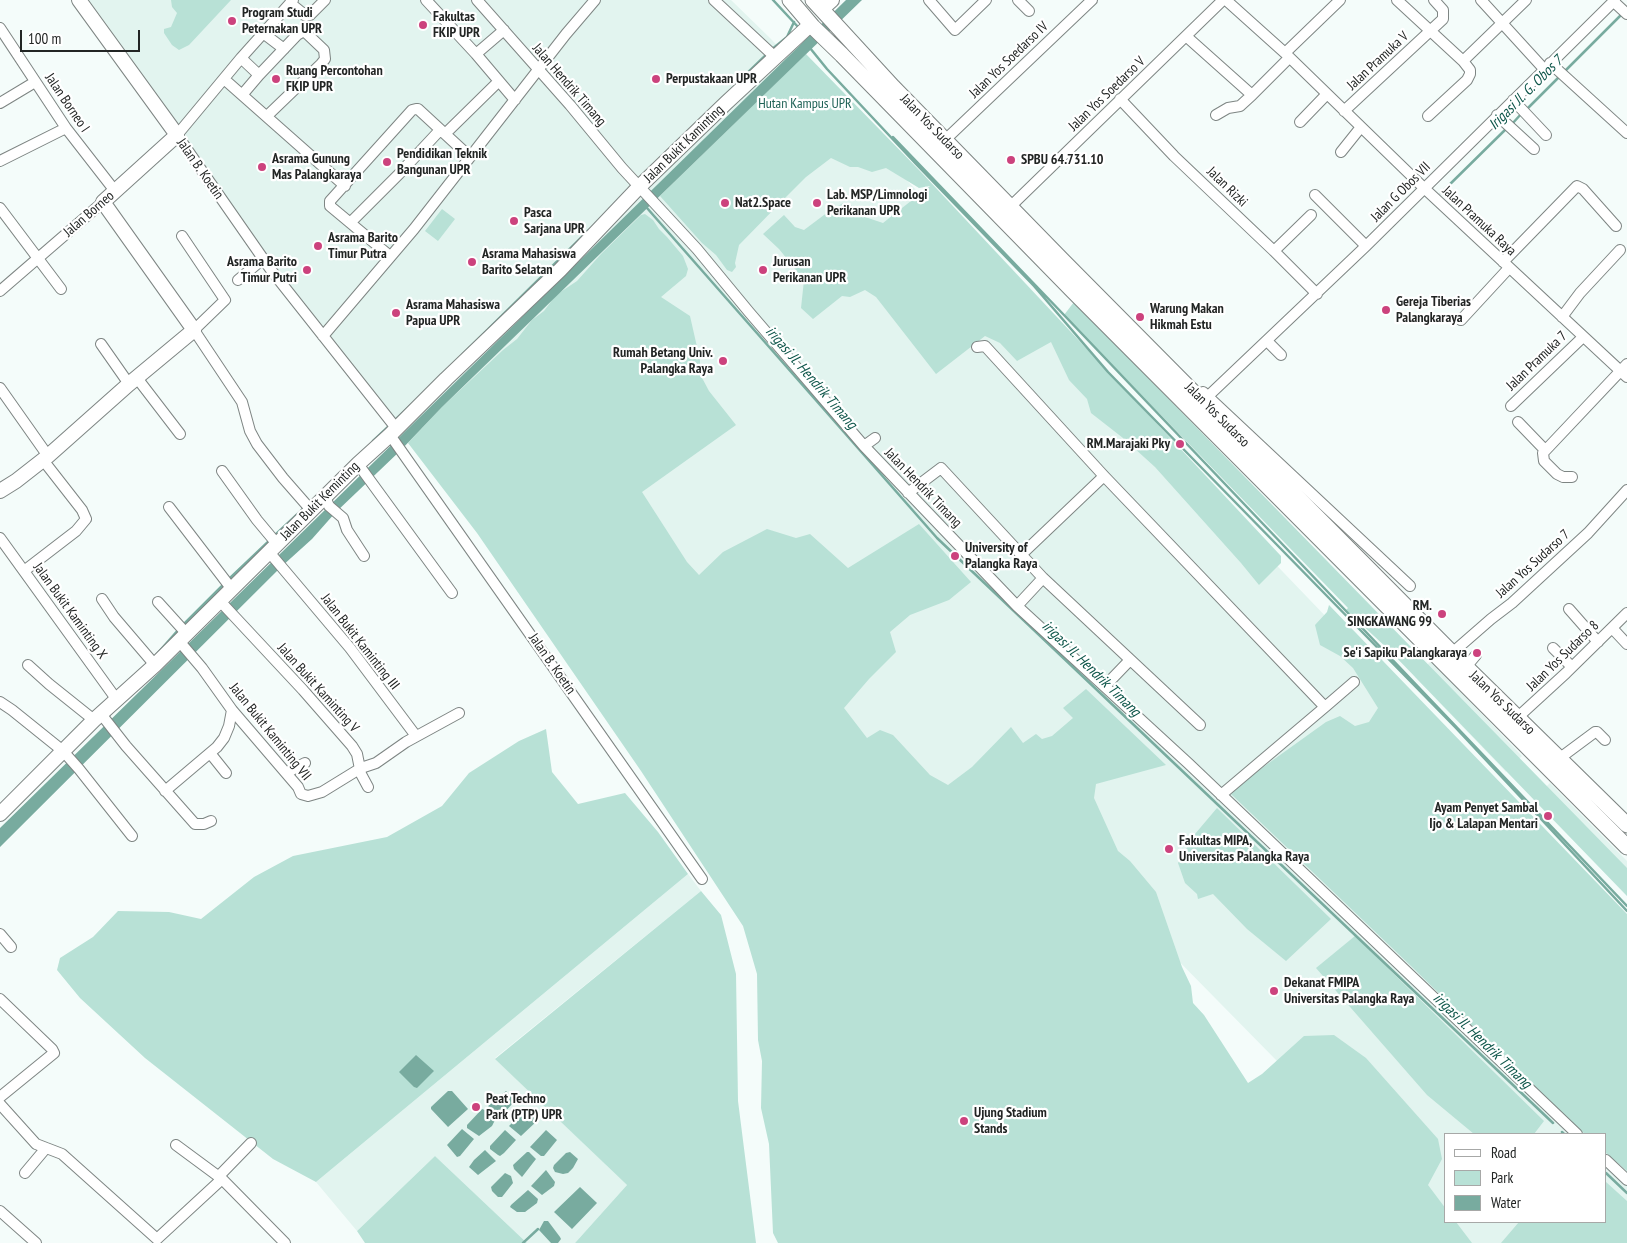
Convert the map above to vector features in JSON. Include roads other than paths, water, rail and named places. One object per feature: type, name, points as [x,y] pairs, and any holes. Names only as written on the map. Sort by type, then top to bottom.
[{"type":"main road","name":"Jalan B. Koetin","points":[[79,0],[177,135]]},
{"type":"main road","points":[[790,0],[810,27]]},
{"type":"main road","name":"Jalan Yos Sudarso","points":[[823,6],[837,27],[908,112],[1322,531],[1627,847]]},
{"type":"main road","name":"Jalan Bukit Kaminting","points":[[645,192],[775,57],[810,27]]},
{"type":"main road","name":"Jalan Yos Sudarso","points":[[810,27],[908,112],[945,140],[1063,261],[1079,286],[1203,401],[1322,531],[1452,653],[1471,661],[1518,718],[1627,825]]},
{"type":"main road","name":"Jalan Borneo","points":[[103,202],[177,135]]},
{"type":"main road","name":"Jalan Bukit Keminting","points":[[0,814],[66,755],[117,700],[222,604],[231,588],[276,555],[311,510],[330,505],[361,467],[560,270],[645,192]]},
{"type":"main road","points":[[0,491],[45,458],[194,330],[103,202]]},
{"type":"street","points":[[177,135],[241,58],[292,2],[306,16],[310,15],[324,0]]},
{"type":"street","points":[[426,0],[515,100]]},
{"type":"street","name":"Jalan Hendrik Timang","points":[[478,0],[645,192],[697,248],[749,312],[864,446],[1017,606],[1189,764],[1576,1133]]},
{"type":"street","points":[[323,336],[420,221],[595,0]]},
{"type":"street","points":[[714,0],[775,57]]},
{"type":"street","points":[[929,0],[955,30],[986,0]]},
{"type":"street","points":[[1018,0],[1029,11]]},
{"type":"street","name":"Jalan Yos Soedarso IV","points":[[945,140],[1092,0]]},
{"type":"street","name":"Jalan Yos Soedarso V","points":[[1010,207],[1120,99],[1225,0]]},
{"type":"street","name":"Jalan Pramuka Raya","points":[[1225,0],[1287,55],[1361,128],[1583,337],[1625,371]]},
{"type":"street","points":[[1216,115],[1228,108],[1240,106],[1252,95],[1287,55],[1340,0]]},
{"type":"street","points":[[1397,0],[1431,30],[1470,70],[1469,78],[1428,116]]},
{"type":"street","name":"Jalan Pramuka V","points":[[1344,111],[1444,16],[1443,10],[1434,0]]},
{"type":"street","points":[[1481,0],[1547,66],[1627,132]]},
{"type":"street","points":[[1463,61],[1526,0]]},
{"type":"street","points":[[1614,1],[1627,14]]},
{"type":"street","name":"Jalan G Obos VII","points":[[1203,401],[1317,294],[1614,1]]},
{"type":"street","name":"Jalan Borneo I","points":[[0,28],[66,128],[115,191]]},
{"type":"street","points":[[476,54],[504,30]]},
{"type":"street","points":[[242,95],[297,35],[304,31],[324,50],[325,59],[267,116]]},
{"type":"street","points":[[263,33],[284,49]]},
{"type":"street","points":[[1187,37],[1252,95]]},
{"type":"street","points":[[241,58],[260,75]]},
{"type":"street","points":[[224,79],[345,186]]},
{"type":"street","points":[[351,222],[443,132],[499,81]]},
{"type":"street","points":[[0,103],[35,82]]},
{"type":"street","points":[[1300,122],[1327,94]]},
{"type":"street","name":"Jalan Rizki","points":[[1120,99],[1174,156],[1317,294]]},
{"type":"street","points":[[1513,100],[1546,135]]},
{"type":"street","points":[[390,256],[330,206],[330,200],[345,186],[412,110],[418,109],[470,157]]},
{"type":"street","points":[[1498,116],[1534,149]]},
{"type":"street","points":[[0,161],[22,152],[66,128]]},
{"type":"street","points":[[1341,152],[1361,128]]},
{"type":"street","name":"Jalan B. Koetin","points":[[177,135],[264,259],[323,336],[394,435],[401,450],[702,878]]},
{"type":"street","points":[[1461,320],[1506,265],[1577,186],[1583,188],[1616,226]]},
{"type":"street","points":[[1315,195],[1366,246]]},
{"type":"street","name":"Jalan Borneo","points":[[0,291],[103,202]]},
{"type":"street","points":[[0,208],[61,289]]},
{"type":"street","points":[[1274,251],[1311,215]]},
{"type":"street","points":[[182,236],[225,300],[194,330],[242,402],[250,431],[257,444],[311,510]]},
{"type":"street","points":[[1562,317],[1580,293],[1620,250]]},
{"type":"street","points":[[238,280],[264,259]]},
{"type":"street","points":[[1063,261],[1410,586]]},
{"type":"street","name":"Jalan Pramuka 7","points":[[1511,406],[1583,337]]},
{"type":"street","points":[[1267,341],[1282,355]]},
{"type":"street","points":[[101,344],[180,434]]},
{"type":"street","points":[[977,346],[985,346],[1104,476],[1326,707]]},
{"type":"street","points":[[1572,477],[1560,476],[1544,461],[1542,456],[1545,450],[1625,371]]},
{"type":"street","points":[[0,388],[45,458],[82,510],[86,519],[76,531],[24,571]]},
{"type":"street","points":[[1518,422],[1545,450]]},
{"type":"street","points":[[864,446],[875,438]]},
{"type":"street","points":[[361,467],[452,593]]},
{"type":"street","points":[[908,493],[941,468],[1043,578],[1200,725]]},
{"type":"street","name":"Jalan Bukit Kaminting III","points":[[222,471],[257,520],[276,555],[350,648],[416,736]]},
{"type":"street","points":[[1021,555],[1104,476]]},
{"type":"street","name":"Jalan Yos Sudarso 7","points":[[1452,653],[1490,619],[1512,604],[1588,532],[1623,502],[1627,490]]},
{"type":"street","points":[[330,505],[342,518],[347,530],[364,556]]},
{"type":"street","points":[[169,507],[231,588]]},
{"type":"street","name":"Jalan Bukit Kaminting X","points":[[0,538],[117,700]]},
{"type":"street","points":[[1017,606],[1043,578]]},
{"type":"street","points":[[102,599],[114,617],[155,665]]},
{"type":"street","name":"Jalan Bukit Kaminting VII","points":[[158,602],[192,656],[232,710],[298,787],[301,794],[308,796],[322,792],[361,768],[376,763],[416,736],[459,713]]},
{"type":"street","name":"Jalan Bukit Kaminting V","points":[[222,604],[304,690],[352,746],[357,754],[363,778],[368,787]]},
{"type":"street","points":[[1569,609],[1598,642]]},
{"type":"street","name":"Jalan Yos Sudarso 8","points":[[1518,718],[1612,628],[1625,620]]},
{"type":"street","points":[[1612,628],[1627,644]]},
{"type":"street","points":[[1553,648],[1572,667]]},
{"type":"street","points":[[1105,686],[1130,660]]},
{"type":"street","points":[[28,664],[49,684],[101,719],[116,732],[194,824],[204,824],[211,820]]},
{"type":"street","points":[[1221,795],[1354,682]]},
{"type":"street","points":[[0,702],[66,755],[132,836]]},
{"type":"street","points":[[165,791],[210,753],[224,738],[232,710]]},
{"type":"street","points":[[1560,758],[1595,732],[1606,740]]},
{"type":"street","points":[[210,753],[226,773]]},
{"type":"street","points":[[286,773],[304,762]]},
{"type":"street","points":[[0,934],[11,947]]},
{"type":"street","points":[[0,1000],[54,1052],[0,1097]]},
{"type":"street","points":[[0,1104],[36,1144],[62,1154],[156,1242],[252,1143]]},
{"type":"street","points":[[176,1145],[220,1177],[285,1243]]},
{"type":"street","points":[[25,1173],[46,1148]]},
{"type":"street","points":[[1607,1161],[1627,1180]]},
{"type":"street","points":[[0,1211],[36,1243]]},
{"type":"water","points":[[846,0],[862,0],[442,407],[401,450],[335,513],[312,539],[281,567],[0,847],[0,828]]},
{"type":"water","points":[[416,1055],[434,1071],[417,1088],[399,1072]]},
{"type":"water","points":[[448,1091],[452,1091],[468,1109],[448,1127],[431,1107]]},
{"type":"water","points":[[506,1091],[515,1100],[502,1115],[497,1117],[488,1106]]},
{"type":"water","points":[[482,1109],[495,1120],[492,1126],[479,1136],[467,1128],[467,1125]]},
{"type":"water","points":[[526,1109],[538,1120],[521,1136],[509,1126]]},
{"type":"water","points":[[462,1129],[474,1139],[457,1157],[447,1145]]},
{"type":"water","points":[[505,1130],[516,1140],[500,1156],[490,1149],[490,1146]]},
{"type":"water","points":[[546,1130],[557,1140],[544,1156],[541,1156],[530,1147]]},
{"type":"water","points":[[485,1150],[496,1161],[478,1175],[469,1167]]},
{"type":"water","points":[[527,1152],[536,1159],[522,1177],[514,1169],[513,1165]]},
{"type":"water","points":[[570,1152],[578,1159],[573,1168],[568,1173],[555,1172],[554,1165],[566,1153]]},
{"type":"water","points":[[546,1170],[555,1182],[554,1186],[542,1195],[531,1186]]},
{"type":"water","points":[[505,1173],[511,1176],[513,1183],[502,1197],[498,1197],[491,1187]]},
{"type":"water","points":[[580,1187],[597,1203],[572,1229],[554,1212]]},
{"type":"water","points":[[528,1190],[538,1199],[537,1203],[525,1212],[517,1212],[510,1207],[511,1205]]},
{"type":"water","points":[[544,1221],[548,1221],[560,1237],[561,1239],[558,1243],[551,1243],[539,1230]]},
{"type":"waterway","points":[[773,0],[799,28]]},
{"type":"waterway","name":"Irigasi Jl. G. Obos 7","points":[[1563,73],[1623,13]]},
{"type":"waterway","points":[[771,50],[787,37],[794,22]]},
{"type":"waterway","points":[[810,48],[827,69],[916,164],[1034,286],[1108,372],[1455,727],[1627,911]]},
{"type":"waterway","points":[[737,83],[767,54]]},
{"type":"waterway","name":"Irigasi Jl. G. Obos 7","points":[[1526,110],[1559,77]]},
{"type":"waterway","name":"Irigasi Jl. G. Obos 7","points":[[1512,124],[1522,113]]},
{"type":"waterway","name":"Irigasi Jl. G. Obos 7","points":[[1441,193],[1508,127]]},
{"type":"waterway","points":[[893,137],[1627,906]]},
{"type":"waterway","name":"irigasi Jl. Hendrik Timang","points":[[647,208],[937,538],[1553,1123]]},
{"type":"waterway","points":[[463,354],[589,230]]},
{"type":"waterway","points":[[393,422],[411,405]]},
{"type":"waterway","points":[[373,441],[389,426]]},
{"type":"waterway","points":[[274,536],[305,507]]},
{"type":"waterway","points":[[229,579],[270,540]]},
{"type":"waterway","points":[[183,625],[225,583]]},
{"type":"waterway","points":[[156,655],[179,629]]},
{"type":"waterway","name":"irigasi Jl. Hendrik Timang","points":[[1607,1174],[1627,1193]]},
{"type":"waterway","points":[[523,1243],[538,1229]]},
{"type":"place","name":"Program Studi Peternakan UPR","points":[[232,21]]},
{"type":"place","name":"Fakultas FKIP UPR","points":[[423,25]]},
{"type":"place","name":"Ruang Percontohan FKIP UPR","points":[[276,79]]},
{"type":"place","name":"Perpustakaan UPR","points":[[656,79]]},
{"type":"place","name":"SPBU 64.731.10","points":[[1011,160]]},
{"type":"place","name":"Pendidikan Teknik Bangunan UPR","points":[[387,162]]},
{"type":"place","name":"Asrama Gunung Mas Palangkaraya","points":[[262,167]]},
{"type":"place","name":"Nat2.Space","points":[[725,203]]},
{"type":"place","name":"Lab. MSP/Limnologi Perikanan UPR","points":[[817,203]]},
{"type":"place","name":"Pasca Sarjana UPR","points":[[514,221]]},
{"type":"place","name":"Asrama Barito Timur Putra","points":[[318,246]]},
{"type":"place","name":"Asrama Mahasiswa Barito Selatan","points":[[472,262]]},
{"type":"place","name":"Asrama Barito Timur Putri","points":[[307,270]]},
{"type":"place","name":"Jurusan Perikanan UPR","points":[[763,270]]},
{"type":"place","name":"Gereja Tiberias Palangkaraya","points":[[1386,310]]},
{"type":"place","name":"Asrama Mahasiswa Papua UPR","points":[[396,313]]},
{"type":"place","name":"Warung Makan Hikmah Estu","points":[[1140,317]]},
{"type":"place","name":"Rumah Betang Univ. Palangka Raya","points":[[723,361]]},
{"type":"place","name":"RM.Marajaki Pky","points":[[1180,444]]},
{"type":"place","name":"University of Palangka Raya","points":[[955,556]]},
{"type":"place","name":"RM. SINGKAWANG 99","points":[[1442,614]]},
{"type":"place","name":"Se'i Sapiku Palangkaraya","points":[[1477,653]]},
{"type":"place","name":"Ayam Penyet Sambal Ijo & Lalapan Mentari","points":[[1548,816]]},
{"type":"place","name":"Fakultas MIPA, Universitas Palangka Raya","points":[[1169,849]]},
{"type":"place","name":"Dekanat FMIPA Universitas Palangka Raya","points":[[1274,991]]},
{"type":"place","name":"Peat Techno Park (PTP) UPR","points":[[476,1107]]},
{"type":"place","name":"Ujung Stadium Stands","points":[[964,1121]]},
{"type":"park label","name":"Hutan Kampus UPR","points":[[805,104]]}]
